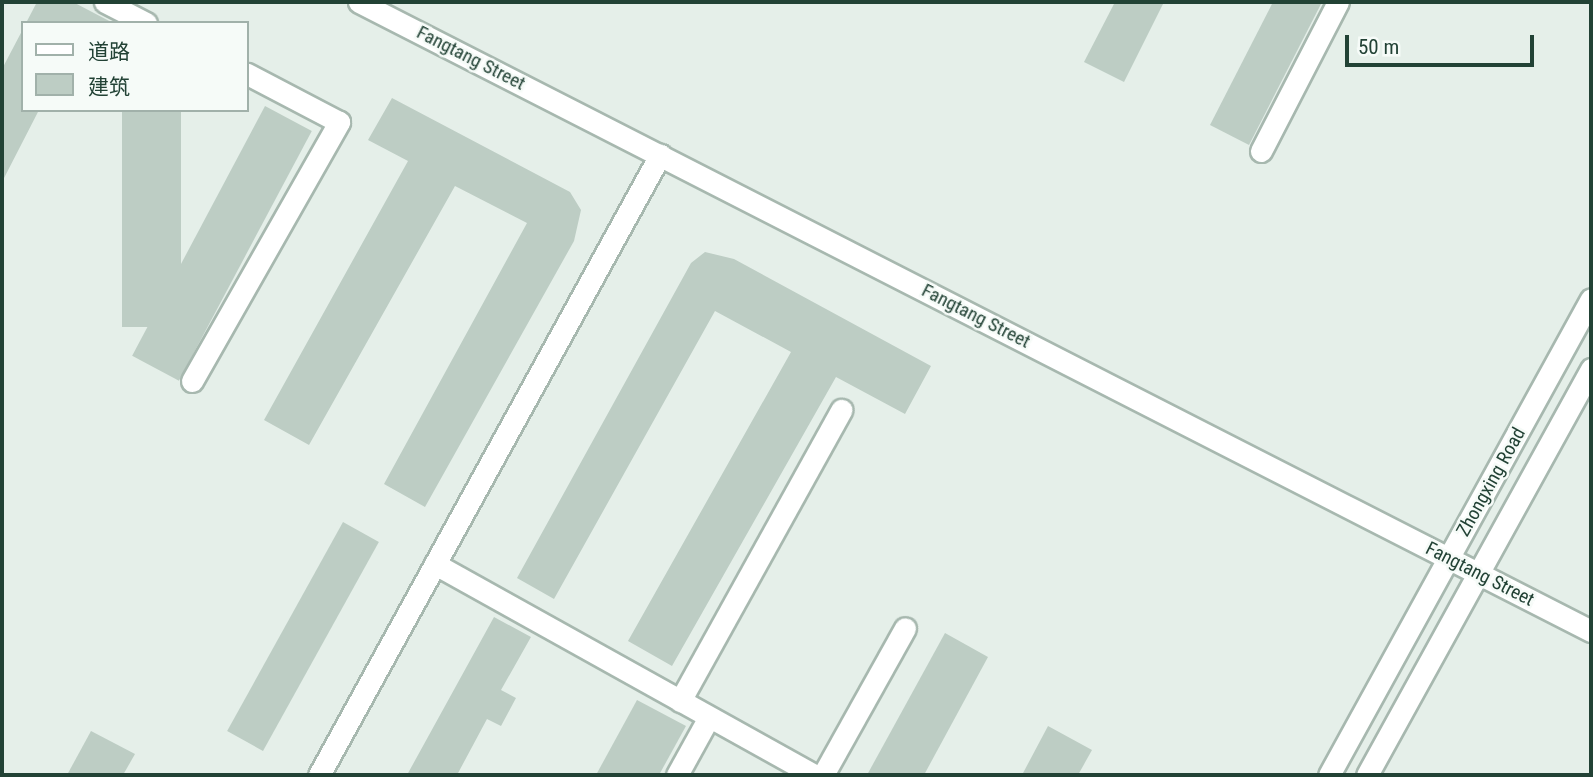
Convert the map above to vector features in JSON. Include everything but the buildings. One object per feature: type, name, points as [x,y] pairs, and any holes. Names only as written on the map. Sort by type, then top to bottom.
[{"type":"street","points":[[105,2],[142,21]]},
{"type":"street","name":"Fangtang Street","points":[[359,2],[1591,631]]},
{"type":"street","points":[[1261,151],[1338,2]]},
{"type":"street","points":[[192,381],[339,122],[248,75]]},
{"type":"street","points":[[319,775],[660,155]]},
{"type":"street","name":"Zhongxing Road","points":[[1329,775],[1591,299]]},
{"type":"street","name":"Zhongxing Road","points":[[1367,775],[1591,369]]},
{"type":"street","points":[[680,701],[841,410]]},
{"type":"street","points":[[435,564],[814,775]]},
{"type":"street","points":[[823,775],[905,628]]},
{"type":"street","points":[[677,775],[709,717]]}]
